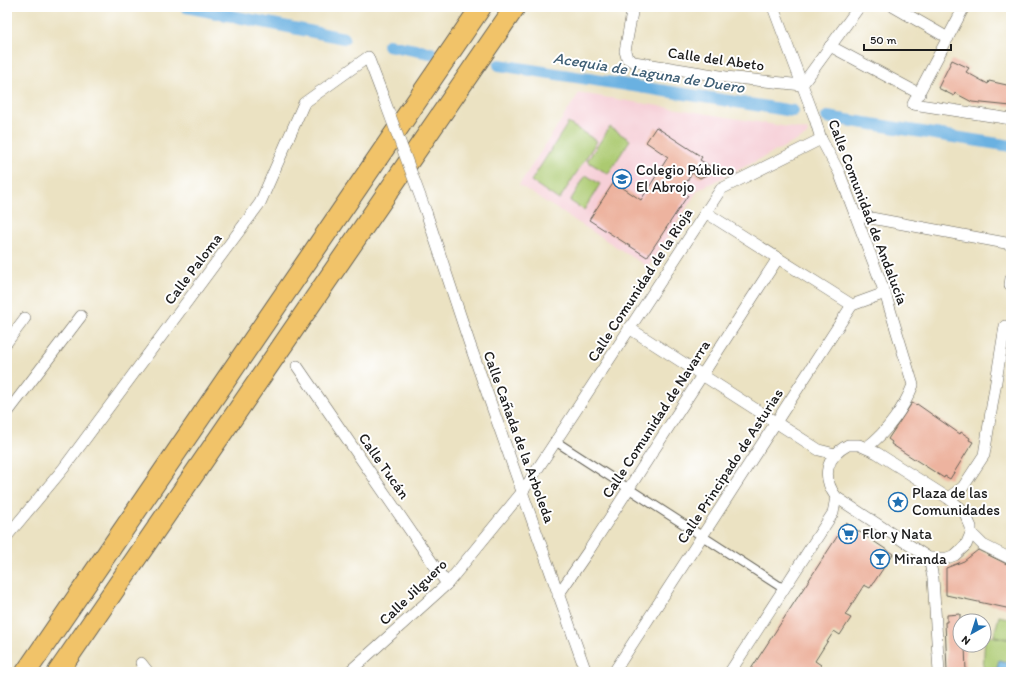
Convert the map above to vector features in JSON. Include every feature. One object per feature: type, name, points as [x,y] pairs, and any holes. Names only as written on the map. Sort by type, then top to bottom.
[{"type":"highway","points":[[26,672],[481,7]]},
{"type":"highway","points":[[58,672],[515,7]]},
{"type":"street","name":"Calle del Abeto","points":[[633,7],[625,51],[627,58],[634,62],[726,77],[802,85]]},
{"type":"street","name":"Calle Comunidad de Andalucía","points":[[773,7],[821,139],[839,172],[885,293],[913,385],[909,396],[872,450]]},
{"type":"street","points":[[802,85],[859,7]]},
{"type":"street","points":[[894,7],[948,38]]},
{"type":"street","points":[[964,7],[920,94],[913,104],[1011,119]]},
{"type":"street","points":[[830,46],[920,94]]},
{"type":"street","name":"Calle Paloma","points":[[7,536],[63,469],[260,203],[304,103],[368,58],[384,100]]},
{"type":"street","name":"Calle Cañada de la Arboleda","points":[[384,100],[426,212],[469,342],[586,672]]},
{"type":"street","name":"Calle Comunidad de la Rioja","points":[[523,491],[721,189],[821,139]]},
{"type":"street","points":[[705,212],[852,306],[885,293]]},
{"type":"street","points":[[855,215],[1011,244]]},
{"type":"street","name":"Calle Comunidad de Navarra","points":[[558,595],[629,489],[778,258]]},
{"type":"street","name":"Calle Principado de Asturias","points":[[614,672],[775,422],[852,306]]},
{"type":"street","points":[[7,414],[81,316]]},
{"type":"street","points":[[7,342],[25,318]]},
{"type":"street","points":[[948,498],[963,487],[984,455],[1007,339],[1005,326]]},
{"type":"street","points":[[629,328],[819,450],[835,454]]},
{"type":"street","name":"Calle Tucán","points":[[297,366],[447,584]]},
{"type":"street","points":[[555,441],[703,535],[784,589]]},
{"type":"street","points":[[848,445],[859,445],[872,450],[959,506],[969,519],[971,533],[966,544],[955,555],[934,558],[836,497],[830,489],[827,475],[828,466],[835,454],[848,445]]},
{"type":"street","points":[[819,450],[828,466]]},
{"type":"street","points":[[959,506],[963,487]]},
{"type":"street","name":"Calle Jilguero","points":[[349,672],[447,584],[523,491]]},
{"type":"street","points":[[833,513],[836,497]]},
{"type":"street","points":[[730,672],[833,513],[846,503]]},
{"type":"street","points":[[971,533],[983,545],[1011,559]]},
{"type":"street","points":[[966,544],[983,545]]},
{"type":"street","points":[[934,558],[933,578],[940,672]]},
{"type":"street","points":[[141,663],[148,672]]},
{"type":"shaded area","name":"Colegio Público El Abrojo","points":[[579,93],[807,130],[808,133],[806,136],[698,190],[648,267],[519,185]]},
{"type":"green space","points":[[568,123],[597,141],[559,200],[531,181]]},
{"type":"green space","points":[[610,127],[630,140],[608,174],[587,161]]},
{"type":"green space","points":[[586,175],[600,184],[584,210],[570,201]]},
{"type":"green space","points":[[999,616],[1011,619],[1011,639],[994,636]]},
{"type":"green space","points":[[992,636],[1011,640],[1011,672],[983,672],[984,653],[992,653]]},
{"type":"water","points":[[999,660],[1011,663],[1011,672],[996,672]]},
{"type":"building","points":[[952,60],[969,68],[966,72],[988,84],[989,81],[1011,86],[1011,106],[972,102],[955,93],[954,96],[938,88]]},
{"type":"building","points":[[656,127],[702,157],[700,160],[716,170],[700,178],[692,173],[681,191],[688,195],[647,257],[589,220],[614,182],[641,200],[668,157],[646,142]]},
{"type":"building","points":[[912,403],[917,404],[960,434],[961,432],[973,442],[950,479],[945,476],[944,478],[891,444],[892,442],[888,439]]},
{"type":"building","points":[[846,523],[893,554],[870,588],[864,585],[845,615],[851,618],[840,635],[834,631],[815,661],[821,665],[816,672],[749,672]]},
{"type":"building","points":[[978,550],[1011,566],[1011,609],[946,595],[946,568],[964,561]]},
{"type":"building","points":[[947,615],[952,615],[952,653],[965,653],[966,672],[947,672],[945,622],[947,622]]},
{"type":"waterway","name":"Acequia de Laguna de Duero","points":[[186,7],[344,38]]},
{"type":"waterway","name":"Acequia de Laguna de Duero","points":[[388,45],[431,53]]},
{"type":"waterway","name":"Acequia de Laguna de Duero","points":[[499,65],[793,111]]},
{"type":"waterway","name":"Acequia de Laguna de Duero","points":[[827,117],[1011,146]]},
{"type":"place","name":"Colegio Público El Abrojo","points":[[622,179]]},
{"type":"place","name":"Plaza de las Comunidades","points":[[898,502]]},
{"type":"place","name":"Flor y Nata","points":[[848,534]]},
{"type":"place","name":"Miranda","points":[[880,559]]}]
